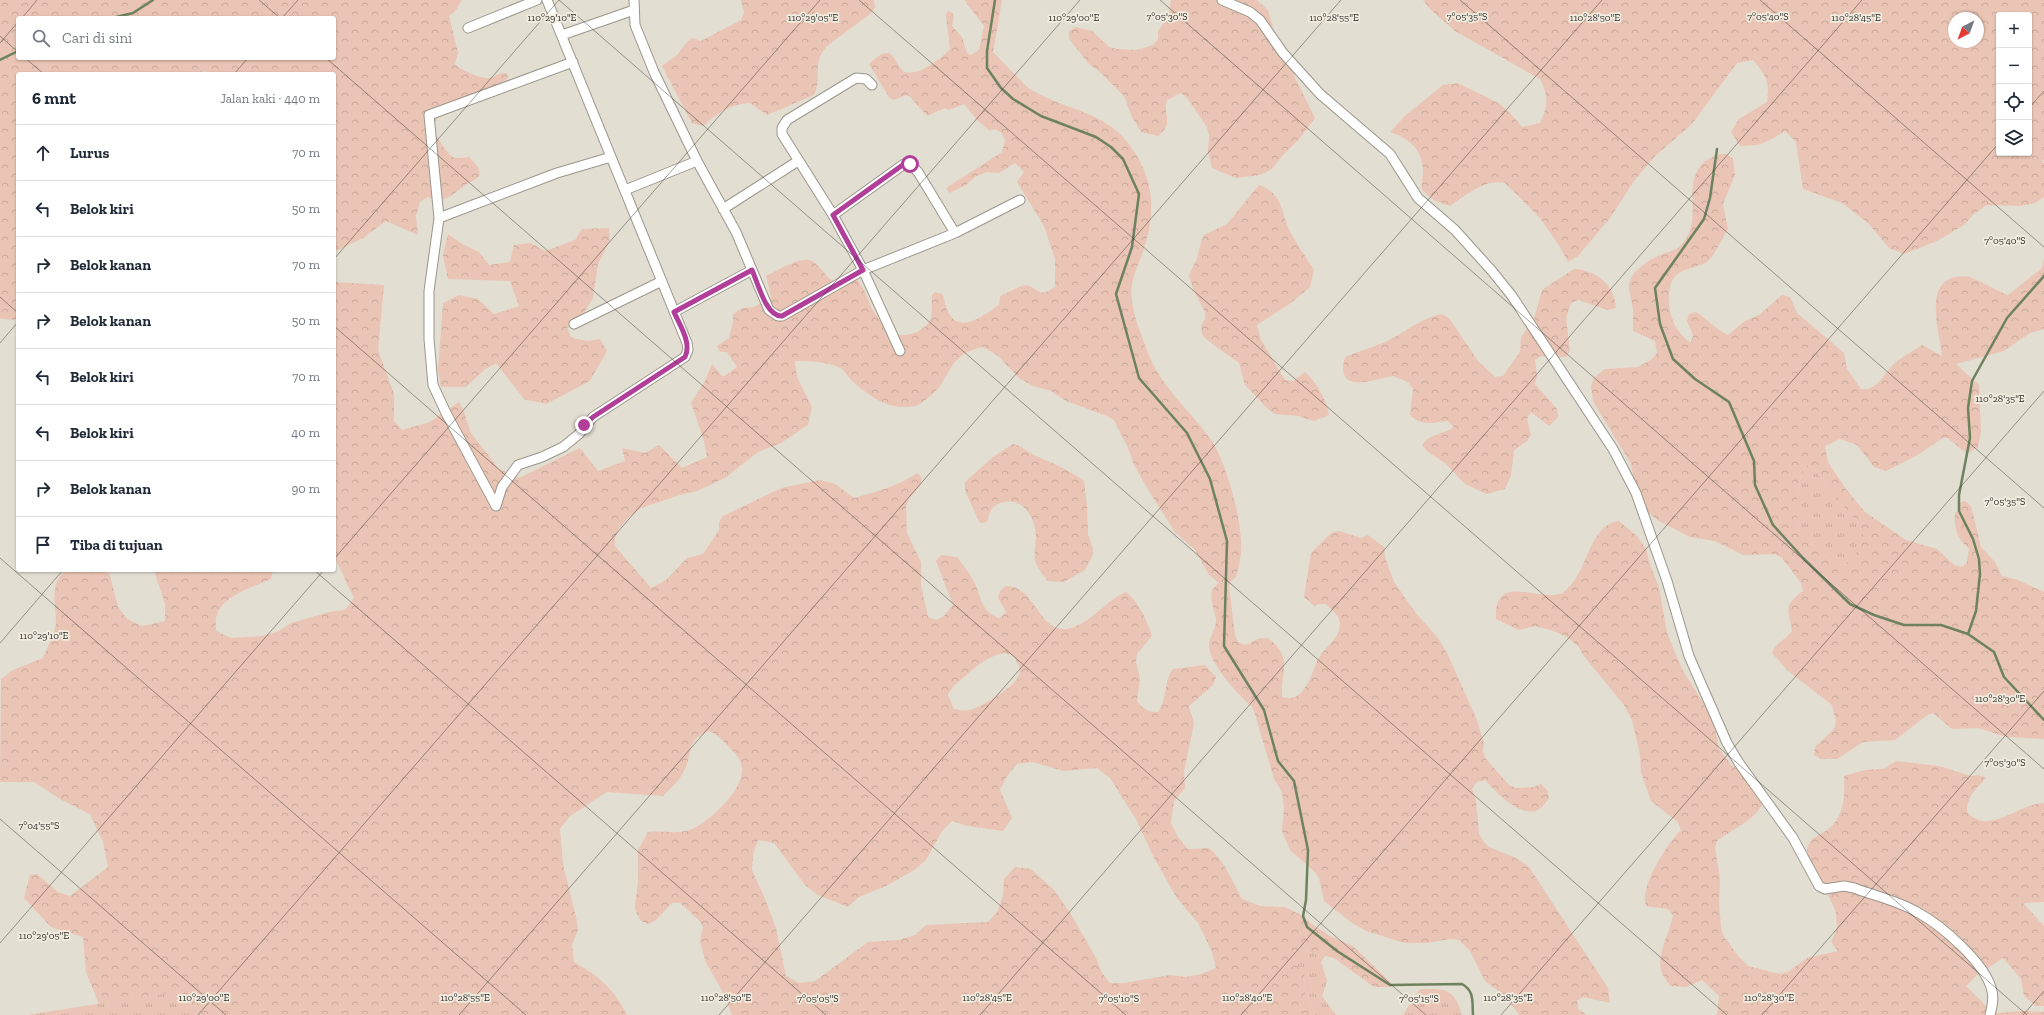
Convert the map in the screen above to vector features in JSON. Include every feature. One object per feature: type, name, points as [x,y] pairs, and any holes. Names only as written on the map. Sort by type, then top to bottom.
[{"type":"street","points":[[468,28],[537,0]]},
{"type":"street","points":[[547,0],[562,35],[573,62],[611,158],[687,343],[688,350],[685,357],[593,417],[579,434],[563,447],[542,457],[518,465],[502,487],[496,506],[446,413],[433,385],[429,339],[429,291],[439,218],[428,115],[573,62]]},
{"type":"street","points":[[634,0],[638,35],[654,72],[697,161],[723,209],[769,310],[778,316],[782,316],[863,270],[955,233],[1020,200]]},
{"type":"street","points":[[1222,0],[1250,12],[1260,20],[1283,52],[1320,94],[1390,154],[1418,198],[1468,244],[1512,296],[1613,449],[1626,473],[1652,536],[1696,675],[1727,743],[1739,763],[1792,838],[1819,886],[1826,890],[1844,886],[1854,888],[1916,911],[1938,924],[1959,943],[1987,978],[1993,995],[1990,1015]]},
{"type":"street","points":[[562,35],[634,10]]},
{"type":"street","points":[[872,85],[866,79],[856,78],[787,120],[782,128],[782,134],[833,215],[863,270],[900,350]]},
{"type":"street","points":[[439,218],[557,173],[611,158]]},
{"type":"street","points":[[625,190],[697,161]]},
{"type":"street","points":[[723,209],[798,161]]},
{"type":"street","points":[[833,215],[904,164],[910,164],[918,172],[955,233]]},
{"type":"street","points":[[674,312],[752,270]]},
{"type":"street","points":[[574,324],[662,281]]},
{"type":"green space","points":[[0,0],[462,0],[456,10],[449,16],[458,53],[455,64],[465,71],[483,78],[490,78],[503,73],[506,73],[508,76],[507,79],[468,104],[440,116],[432,125],[442,144],[449,153],[456,158],[469,157],[478,167],[480,175],[449,197],[439,200],[428,197],[420,202],[416,216],[418,235],[386,221],[363,238],[336,251],[336,72],[16,72],[16,320],[0,318]]},
{"type":"green space","points":[[741,0],[874,0],[875,8],[870,14],[827,46],[822,52],[819,58],[818,81],[814,95],[767,115],[750,103],[730,107],[703,126],[692,123],[662,66],[677,55],[692,38],[701,41],[741,20],[744,13]]},
{"type":"green space","points":[[965,0],[1002,0],[993,52],[1027,87],[1043,96],[1101,120],[1114,129],[1126,140],[1143,168],[1148,180],[1151,215],[1147,239],[1132,284],[1134,311],[1138,326],[1155,368],[1174,395],[1209,437],[1216,448],[1228,476],[1236,509],[1241,540],[1240,562],[1236,577],[1231,581],[1229,586],[1235,635],[1238,642],[1246,645],[1260,638],[1268,638],[1276,645],[1281,652],[1284,666],[1282,697],[1292,698],[1297,696],[1302,692],[1308,682],[1320,656],[1336,637],[1340,624],[1337,616],[1326,604],[1314,606],[1304,597],[1311,553],[1331,533],[1339,531],[1361,538],[1368,535],[1384,547],[1385,557],[1394,582],[1415,612],[1438,638],[1447,653],[1477,720],[1484,744],[1483,752],[1486,759],[1509,785],[1516,788],[1534,787],[1541,784],[1547,790],[1549,798],[1547,801],[1538,810],[1531,812],[1516,807],[1495,791],[1485,780],[1477,782],[1472,788],[1476,800],[1479,834],[1489,847],[1516,858],[1529,867],[1608,988],[1610,1003],[1583,997],[1577,1001],[1578,1009],[1587,1015],[1519,1015],[1505,996],[1485,981],[1470,951],[1459,940],[1450,939],[1426,943],[1405,943],[1398,941],[1366,931],[1352,923],[1324,901],[1319,878],[1315,872],[1290,850],[1282,831],[1284,807],[1282,792],[1274,779],[1252,707],[1225,678],[1210,653],[1209,642],[1216,623],[1211,595],[1212,591],[1219,583],[1209,575],[1195,550],[1175,532],[1134,465],[1128,448],[1114,420],[1066,401],[1051,391],[1033,386],[1019,378],[997,355],[983,347],[970,351],[961,356],[954,363],[934,393],[918,405],[906,407],[889,405],[873,397],[852,381],[842,369],[838,367],[820,362],[795,361],[797,377],[812,407],[808,425],[781,443],[758,452],[725,478],[697,491],[641,508],[628,518],[618,530],[615,538],[615,546],[651,588],[666,580],[687,558],[703,554],[719,530],[719,522],[723,516],[781,488],[820,480],[835,484],[854,498],[895,485],[917,473],[922,478],[920,486],[909,498],[906,506],[907,533],[921,562],[921,585],[928,617],[936,620],[943,617],[953,605],[936,561],[941,555],[957,557],[976,586],[985,608],[993,616],[1000,618],[1006,612],[998,598],[1000,591],[1006,586],[1015,588],[1028,597],[1050,624],[1057,628],[1066,629],[1075,627],[1084,622],[1118,596],[1126,592],[1135,601],[1142,612],[1152,636],[1137,654],[1136,662],[1140,678],[1137,701],[1141,706],[1146,710],[1158,712],[1163,702],[1168,679],[1173,669],[1205,665],[1216,677],[1213,685],[1189,706],[1194,723],[1184,772],[1185,788],[1174,801],[1171,823],[1178,837],[1188,849],[1209,848],[1215,853],[1228,872],[1242,899],[1260,906],[1285,907],[1303,916],[1309,922],[1330,936],[1353,946],[1389,981],[1391,987],[1374,987],[1334,958],[1301,950],[1293,952],[1294,961],[1304,975],[1305,994],[1314,1015],[732,1015],[724,994],[706,963],[700,941],[703,927],[699,920],[680,903],[672,903],[656,920],[649,924],[641,921],[635,907],[638,882],[638,850],[648,832],[678,832],[690,830],[696,827],[720,809],[735,791],[740,781],[742,772],[739,759],[723,741],[709,731],[696,738],[693,742],[681,777],[663,796],[607,792],[570,816],[560,829],[563,864],[578,930],[572,945],[574,962],[598,978],[611,990],[627,1015],[201,1015],[180,991],[99,1004],[86,972],[83,937],[51,927],[24,898],[30,875],[37,874],[58,892],[70,896],[108,867],[103,842],[90,814],[60,799],[34,782],[0,782],[1,679],[13,670],[43,658],[53,636],[56,623],[54,595],[57,582],[63,572],[107,572],[110,576],[118,607],[127,619],[142,626],[165,621],[165,604],[155,572],[273,572],[271,579],[240,592],[220,608],[216,618],[216,631],[231,638],[262,636],[277,632],[291,623],[329,612],[345,610],[354,598],[336,560],[336,282],[384,285],[378,350],[394,394],[394,421],[402,430],[430,422],[459,402],[463,409],[471,433],[499,469],[519,478],[580,448],[598,471],[625,461],[622,448],[645,453],[659,445],[682,468],[707,457],[704,441],[691,403],[705,381],[712,364],[723,377],[737,367],[727,352],[720,352],[717,346],[729,338],[733,322],[733,314],[742,308],[754,307],[771,297],[766,276],[795,262],[802,260],[812,261],[818,265],[832,281],[857,279],[864,290],[872,309],[889,334],[894,335],[912,334],[927,325],[932,311],[932,295],[935,292],[942,294],[948,312],[953,319],[965,323],[986,314],[999,305],[1001,296],[1020,287],[1029,286],[1041,293],[1049,291],[1055,287],[1055,259],[1044,226],[1017,182],[1024,172],[1015,163],[999,173],[986,172],[975,177],[966,185],[949,193],[946,188],[1002,152],[1005,140],[1001,132],[994,129],[990,131],[977,120],[964,104],[949,110],[945,108],[927,116],[907,95],[893,100],[889,97],[869,64],[878,56],[886,53],[889,53],[901,69],[908,73],[921,70],[935,62],[950,49],[946,15],[948,11],[953,14],[954,19],[952,26],[962,37],[967,53],[971,55],[979,50],[984,26]],"holes":[[[1004,653],[1012,655],[1019,665],[1020,671],[1018,677],[1010,686],[989,701],[975,708],[970,710],[954,709],[948,695],[957,683],[982,662]],[[1033,762],[1063,771],[1097,768],[1110,778],[1137,821],[1152,854],[1176,897],[1198,923],[1212,952],[1216,968],[1201,974],[1186,977],[1170,975],[1124,983],[1110,983],[1102,973],[1096,958],[1072,916],[1054,890],[1031,869],[1015,867],[1004,879],[1003,895],[998,911],[988,922],[926,925],[915,935],[899,940],[868,942],[815,981],[799,983],[786,976],[776,928],[752,870],[753,854],[758,840],[774,843],[805,885],[818,895],[848,907],[859,897],[886,886],[914,870],[926,860],[942,831],[952,821],[968,826],[1003,831],[1012,818],[1000,790],[1007,776],[1017,764]]]},
{"type":"green space","points":[[1171,0],[1257,0],[1268,10],[1274,31],[1289,52],[1295,78],[1315,118],[1300,138],[1282,156],[1272,169],[1260,175],[1236,178],[1212,168],[1208,152],[1209,135],[1207,127],[1187,98],[1181,93],[1167,100],[1166,127],[1158,136],[1141,132],[1132,117],[1124,96],[1100,72],[1089,64],[1069,39],[1069,31],[1075,27],[1092,31],[1109,47],[1117,49],[1137,50],[1153,45],[1158,39],[1158,31],[1168,17]]},
{"type":"green space","points":[[1423,0],[2044,0],[2044,159],[2042,161],[2044,163],[2044,197],[2035,203],[2020,206],[1987,205],[1974,214],[1964,225],[1937,241],[1904,254],[1889,248],[1868,223],[1842,203],[1803,189],[1796,142],[1785,131],[1764,143],[1740,146],[1731,132],[1739,119],[1767,102],[1768,89],[1766,79],[1753,60],[1737,63],[1692,124],[1654,157],[1634,181],[1610,218],[1578,256],[1568,262],[1560,247],[1540,218],[1505,183],[1490,183],[1469,193],[1450,206],[1435,201],[1422,190],[1423,171],[1421,157],[1418,151],[1409,141],[1390,132],[1405,116],[1443,85],[1458,83],[1500,104],[1522,127],[1540,123],[1545,111],[1546,96],[1540,79],[1455,31],[1431,10]]},
{"type":"green space","points":[[1719,154],[1727,154],[1733,159],[1735,175],[1723,204],[1728,229],[1711,258],[1707,262],[1682,271],[1675,276],[1671,283],[1669,295],[1673,322],[1684,338],[1690,343],[1693,336],[1687,321],[1689,314],[1696,312],[1728,335],[1745,321],[1759,315],[1782,295],[1790,297],[1797,313],[1844,353],[1847,369],[1861,389],[1867,389],[1876,384],[1898,360],[1922,345],[1942,356],[1936,310],[1940,288],[1946,281],[1956,277],[1966,276],[2008,295],[2042,268],[2044,257],[2044,329],[2030,333],[2004,351],[1956,364],[1979,385],[1981,432],[1978,447],[1967,454],[1948,438],[1943,438],[1916,456],[1886,471],[1874,467],[1857,445],[1840,439],[1825,446],[1828,462],[1846,489],[1865,512],[1906,540],[1937,549],[1954,565],[1962,567],[1967,562],[1969,549],[1962,542],[1956,529],[1955,513],[1959,510],[1957,503],[1965,501],[1971,506],[1981,547],[1995,562],[2002,576],[2018,580],[2044,592],[2044,739],[2007,737],[1978,728],[1952,729],[1933,713],[1926,716],[1895,740],[1863,742],[1837,759],[1821,759],[1814,755],[1815,747],[1834,729],[1836,722],[1832,705],[1788,671],[1772,653],[1776,646],[1792,631],[1788,608],[1792,600],[1803,591],[1801,583],[1782,558],[1775,554],[1743,555],[1715,541],[1690,537],[1659,521],[1647,512],[1634,479],[1631,464],[1593,401],[1591,386],[1594,378],[1605,369],[1638,367],[1652,359],[1657,353],[1655,341],[1633,331],[1633,310],[1629,283],[1632,276],[1642,266],[1654,258],[1678,248],[1688,236],[1693,214],[1692,193],[1696,172],[1703,163]],"holes":[[[1808,465],[1817,472],[1833,495],[1853,517],[1864,536],[1856,553],[1844,565],[1832,560],[1818,549],[1801,529],[1799,524],[1797,510],[1799,484],[1804,469]]]},
{"type":"green space","points":[[1259,185],[1267,189],[1278,199],[1292,235],[1314,270],[1310,287],[1291,303],[1257,325],[1261,340],[1285,380],[1293,381],[1305,372],[1313,380],[1326,404],[1329,415],[1314,421],[1298,416],[1275,414],[1268,409],[1245,385],[1239,363],[1207,340],[1202,334],[1201,326],[1205,319],[1205,312],[1194,291],[1189,276],[1197,258],[1201,242],[1204,235],[1227,224]]},
{"type":"green space","points":[[609,228],[610,240],[598,264],[593,298],[582,316],[567,328],[572,338],[588,341],[600,339],[607,351],[590,381],[546,404],[524,399],[496,363],[484,370],[466,387],[441,387],[438,369],[443,303],[459,295],[478,299],[494,314],[519,306],[510,281],[448,279],[443,255],[448,234],[462,244],[479,252],[489,265],[510,262],[514,245],[531,243],[545,251],[575,240],[582,229]]},
{"type":"green space","points":[[1574,269],[1590,272],[1603,280],[1612,292],[1616,308],[1608,310],[1578,300],[1571,303],[1566,318],[1570,351],[1566,357],[1541,356],[1535,360],[1537,376],[1535,384],[1557,409],[1558,417],[1549,426],[1531,412],[1527,419],[1531,435],[1527,441],[1514,450],[1511,475],[1505,489],[1487,494],[1465,484],[1446,464],[1427,451],[1422,445],[1425,441],[1454,427],[1448,421],[1428,423],[1419,421],[1410,415],[1413,389],[1408,382],[1393,376],[1366,382],[1350,381],[1345,377],[1343,369],[1345,357],[1388,341],[1426,319],[1442,314],[1449,318],[1478,361],[1495,377],[1503,376],[1520,352],[1521,337],[1534,319],[1542,290]]},
{"type":"green space","points":[[1013,444],[1072,473],[1084,481],[1088,534],[1093,549],[1092,557],[1085,570],[1064,582],[1048,581],[1037,566],[1035,560],[1035,530],[1030,515],[1026,509],[1014,502],[998,504],[992,509],[987,522],[980,523],[965,491],[965,482],[993,457]]},
{"type":"green space","points":[[1808,465],[1817,472],[1828,489],[1853,517],[1864,536],[1856,553],[1844,565],[1832,560],[1818,549],[1801,529],[1799,524],[1797,502],[1799,484],[1804,469]]},
{"type":"green space","points":[[1619,521],[1637,536],[1646,549],[1650,565],[1659,587],[1667,633],[1682,669],[1705,706],[1715,727],[1719,749],[1732,766],[1753,775],[1760,788],[1763,798],[1761,807],[1757,813],[1717,841],[1715,847],[1720,879],[1719,903],[1721,927],[1723,935],[1738,956],[1748,966],[1779,974],[1788,972],[1807,958],[1838,951],[1831,942],[1837,928],[1836,912],[1823,884],[1809,864],[1807,848],[1813,838],[1827,830],[1837,819],[1844,799],[1844,776],[1865,770],[1883,769],[1896,761],[1939,766],[1971,776],[1979,775],[1986,778],[1970,797],[1967,806],[1967,812],[1976,819],[1985,821],[1994,820],[2034,804],[2044,803],[2044,902],[2023,903],[2044,926],[2044,1006],[2036,1006],[2024,996],[2021,979],[2003,958],[1977,975],[1966,986],[1990,1010],[1998,1013],[2022,1011],[2044,1012],[2044,1015],[1717,1015],[1719,996],[1702,980],[1686,987],[1670,986],[1663,976],[1660,963],[1662,949],[1673,915],[1668,909],[1646,906],[1645,898],[1650,877],[1662,855],[1681,830],[1678,822],[1651,801],[1641,772],[1640,755],[1632,720],[1624,705],[1583,655],[1579,647],[1567,637],[1551,630],[1534,626],[1519,630],[1496,619],[1497,604],[1503,595],[1512,592],[1523,592],[1557,595],[1565,591],[1573,583],[1579,573],[1601,531],[1609,524]]},
{"type":"green space","points":[[1301,950],[1325,956],[1321,962],[1327,981],[1322,996],[1336,1015],[1314,1015],[1305,994],[1304,975],[1294,961],[1293,952]]},
{"type":"green space","points":[[1420,989],[1436,989],[1448,992],[1456,1000],[1462,1015],[1403,1015]]},
{"type":"green space","points":[[180,991],[201,1015],[27,1015]]},
{"type":"waterway","points":[[120,16],[133,13],[153,0]]},
{"type":"waterway","points":[[995,0],[987,51],[987,68],[1001,88],[1013,99],[1041,116],[1096,137],[1111,147],[1123,159],[1139,194],[1132,247],[1116,294],[1139,378],[1187,433],[1210,479],[1227,541],[1224,646],[1264,710],[1278,761],[1294,781],[1308,850],[1306,900],[1303,916],[1307,927],[1337,951],[1390,985],[1462,984],[1471,994],[1473,1002],[1473,1015]]},
{"type":"waterway","points":[[0,60],[16,52]]},
{"type":"waterway","points":[[1717,149],[1710,198],[1704,219],[1655,288],[1660,324],[1673,359],[1695,379],[1729,402],[1754,461],[1755,485],[1773,525],[1803,558],[1850,604],[1874,615],[1904,625],[1941,625],[1968,634],[1994,652],[2004,677],[2044,720]]},
{"type":"waterway","points":[[1968,634],[1976,611],[1980,574],[1979,559],[1973,539],[1959,511],[1959,495],[1970,438],[1968,408],[1972,381],[2007,318],[2044,276]]},
{"type":"route","points":[[584,425],[593,417],[685,357],[688,350],[687,343],[674,312],[752,270],[769,310],[778,316],[782,316],[863,270],[833,215],[904,164],[910,164]]}]
